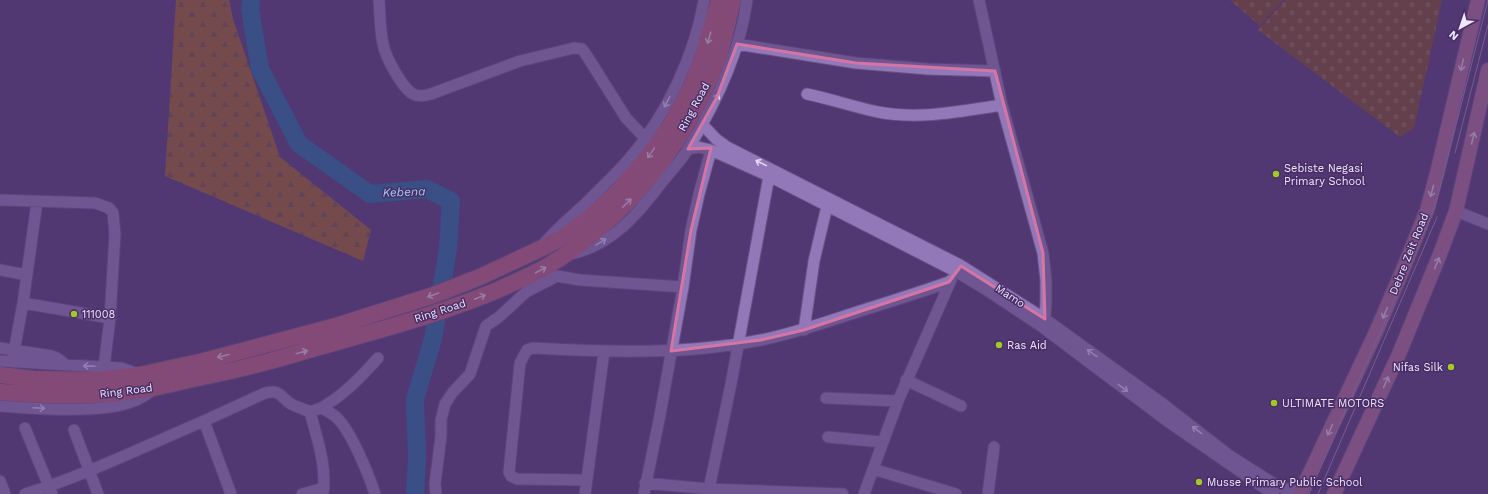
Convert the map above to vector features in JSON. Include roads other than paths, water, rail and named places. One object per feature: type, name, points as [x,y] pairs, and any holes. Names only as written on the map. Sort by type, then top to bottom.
[{"type":"highway","name":"Ring Road","points":[[0,376],[33,379],[97,380],[140,375],[260,347],[336,326],[434,295],[508,264],[562,238],[588,219],[618,191],[647,158],[670,126],[690,89],[702,60],[719,0]]},
{"type":"highway","name":"Ring Road","points":[[0,392],[49,396],[79,396],[157,388],[264,363],[458,306],[516,282],[545,267],[565,255],[612,218],[644,186],[671,149],[688,123],[704,92],[717,60],[733,0]]},
{"type":"main road","name":"Debre Zeit Road","points":[[1301,492],[1376,332],[1424,217],[1437,173],[1478,0]]},
{"type":"main road","points":[[1334,494],[1401,348],[1456,211],[1488,70]]},
{"type":"street","points":[[379,0],[383,44],[388,61],[405,87],[412,94],[421,96],[431,94],[520,61],[574,48],[582,49],[626,118],[645,138]]},
{"type":"street","points":[[540,249],[553,232],[588,202],[624,164],[645,138],[665,107],[680,79],[692,45],[704,0]]},
{"type":"street","points":[[565,255],[584,251],[596,246],[612,236],[636,215],[688,150],[723,84],[737,44],[747,0]]},
{"type":"street","points":[[979,0],[996,71],[1002,105],[1043,253],[1046,280],[1043,322]]},
{"type":"street","points":[[737,44],[856,64],[928,69],[996,71]]},
{"type":"street","points":[[807,94],[830,98],[880,112],[913,114],[932,115],[1002,105]]},
{"type":"street","name":"Mamo","points":[[702,124],[716,139],[727,147],[958,269],[1043,322],[1173,419],[1279,487],[1301,492]]},
{"type":"street","points":[[688,150],[698,147],[711,150],[769,176],[827,206],[958,269],[949,282],[906,380],[864,494]]},
{"type":"street","points":[[711,150],[691,230],[683,287],[660,416],[644,489],[708,489],[843,494]]},
{"type":"street","points":[[708,489],[731,384],[769,176]]},
{"type":"street","points":[[0,200],[95,203],[109,208],[113,213],[115,234],[110,318],[104,367]]},
{"type":"street","points":[[12,362],[23,303],[37,202]]},
{"type":"street","points":[[804,330],[814,262],[827,206]]},
{"type":"street","points":[[1456,211],[1488,224]]},
{"type":"street","points":[[0,270],[27,275]]},
{"type":"street","points":[[436,494],[435,484],[442,436],[441,420],[446,404],[453,392],[470,374],[486,326],[499,317],[526,292],[557,276],[580,280],[683,287]]},
{"type":"street","points":[[586,480],[517,479],[511,476],[509,472],[520,363],[527,350],[533,348],[604,352],[671,351],[738,344],[804,330],[949,282]]},
{"type":"street","points":[[23,303],[110,318]]},
{"type":"street","points":[[0,348],[52,356],[67,365]]},
{"type":"street","points":[[585,494],[604,352]]},
{"type":"street","points":[[25,494],[50,490],[89,471],[265,393],[274,391],[280,393],[290,403],[310,412],[321,408],[342,394],[362,376],[378,358]]},
{"type":"street","points":[[0,361],[121,368],[140,375]]},
{"type":"street","points":[[906,380],[961,406]]},
{"type":"street","points":[[0,406],[62,409],[98,408],[135,401],[157,388]]},
{"type":"street","points":[[826,398],[898,400]]},
{"type":"street","points":[[321,408],[331,412],[345,429],[369,475],[375,494]]},
{"type":"street","points":[[302,494],[323,491],[323,458],[310,412]]},
{"type":"street","points":[[1173,419],[1273,494]]},
{"type":"street","points":[[204,420],[231,494]]},
{"type":"street","points":[[25,428],[50,490]]},
{"type":"street","points":[[74,430],[98,494]]},
{"type":"street","points":[[828,438],[882,442]]},
{"type":"street","points":[[988,494],[994,447]]},
{"type":"street","points":[[873,469],[956,494]]},
{"type":"street","points":[[0,481],[5,494]]},
{"type":"waterway","name":"Kebena","points":[[251,0],[250,9],[260,69],[299,144],[370,194],[427,189],[451,201],[448,249],[433,339],[415,399],[417,457],[415,494]]},
{"type":"tram line","points":[[1309,494],[1435,207],[1488,0]]},
{"type":"tram line","points":[[1455,153],[1488,25]]},
{"type":"tram line","points":[[1318,494],[1437,217]]},
{"type":"place","name":"Sebiste Negasi Primary School","points":[[1276,174]]},
{"type":"place","name":"111008","points":[[74,314]]},
{"type":"place","name":"Ras Aid","points":[[999,345]]},
{"type":"place","name":"Nifas Silk","points":[[1451,367]]},
{"type":"place","name":"ULTIMATE MOTORS","points":[[1274,403]]},
{"type":"place","name":"Musse Primary Public School","points":[[1199,482]]}]
